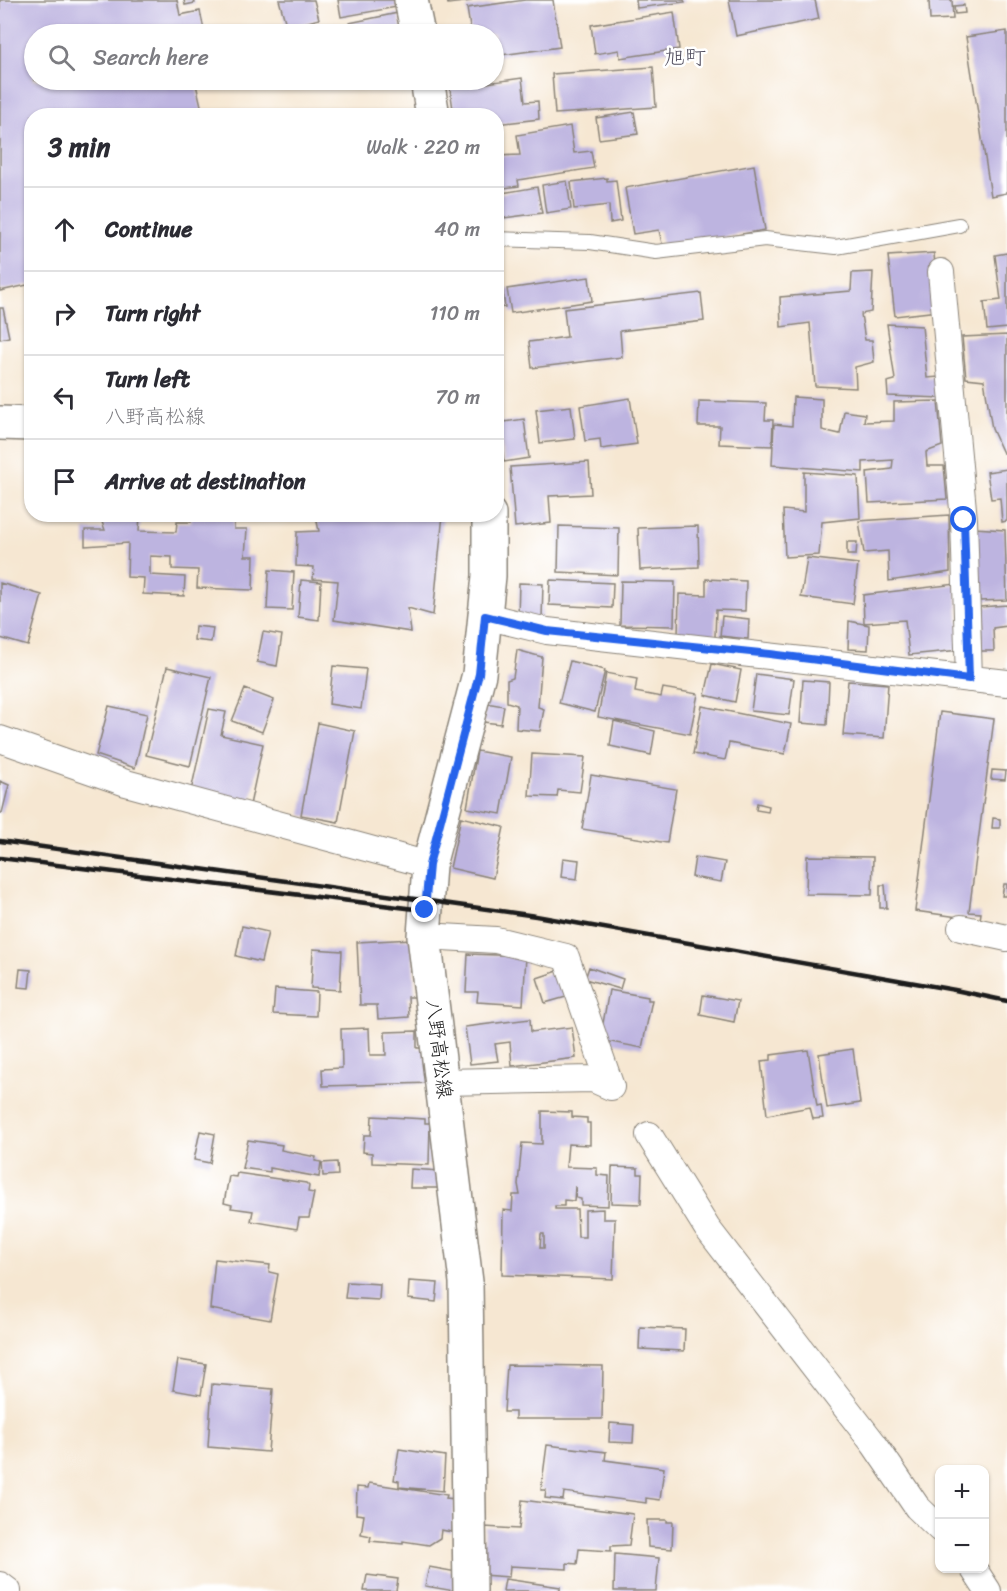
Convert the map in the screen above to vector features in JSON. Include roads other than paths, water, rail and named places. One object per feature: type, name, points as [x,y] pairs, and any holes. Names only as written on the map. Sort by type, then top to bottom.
[{"type":"main road","points":[[411,0],[416,24]]},
{"type":"main road","points":[[428,90],[431,108]]},
{"type":"main road","points":[[0,423],[24,424]]},
{"type":"main road","name":"八野高松線","points":[[470,1591],[466,1282],[424,936],[429,865],[479,674],[489,576],[489,522]]},
{"type":"street","points":[[941,272],[964,520],[969,679]]},
{"type":"street","points":[[485,616],[547,631],[1007,682]]},
{"type":"street","points":[[0,739],[126,783],[429,865]]},
{"type":"street","points":[[961,928],[1007,938]]},
{"type":"street","points":[[424,936],[496,940],[566,957],[612,1087],[593,1079],[443,1082]]},
{"type":"street","points":[[649,1135],[707,1228],[874,1444],[916,1507],[935,1525]]},
{"type":"street","points":[[976,1573],[988,1591]]},
{"type":"street","points":[[0,1585],[8,1591]]},
{"type":"lane","points":[[504,239],[590,242],[657,252],[765,239],[836,248],[959,225]]},
{"type":"railway","points":[[0,841],[536,916],[1007,1001]]},
{"type":"railway","points":[[0,858],[423,910]]},
{"type":"district","name":"旭町","points":[[685,57]]}]
